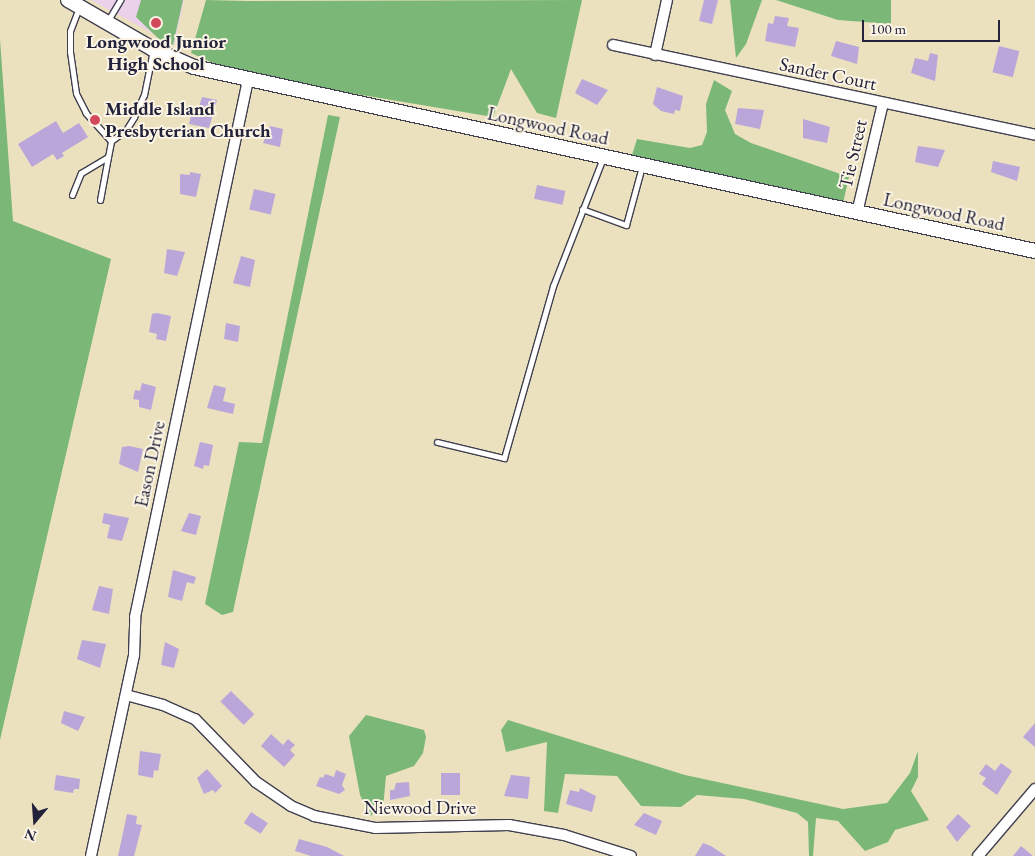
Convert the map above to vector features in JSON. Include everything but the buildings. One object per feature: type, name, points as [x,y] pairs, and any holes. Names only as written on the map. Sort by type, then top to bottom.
[{"type":"main road","name":"Longwood Road","points":[[74,3],[153,49],[194,67],[1035,251]]},
{"type":"street","points":[[654,54],[667,0]]},
{"type":"street","name":"Sander Court","points":[[613,46],[1035,134]]},
{"type":"street","name":"Eason Drive","points":[[91,856],[134,655],[135,617],[248,80]]},
{"type":"street","name":"Tie Street","points":[[857,213],[883,103]]},
{"type":"street","name":"Niewood Drive","points":[[126,695],[163,705],[195,720],[256,782],[291,806],[314,816],[375,828],[509,825],[564,835],[631,856]]},
{"type":"street","points":[[978,856],[1035,788]]},
{"type":"lane","points":[[107,22],[120,0]]},
{"type":"lane","points":[[74,3],[70,31],[70,52],[76,93],[86,113],[111,141]]},
{"type":"lane","points":[[100,200],[111,141],[126,130],[134,117],[144,95],[153,49]]},
{"type":"lane","points":[[72,195],[81,173],[108,157]]},
{"type":"lane","points":[[438,442],[504,458],[553,286],[603,157]]},
{"type":"lane","points":[[582,209],[626,225],[642,166]]},
{"type":"shaded area","name":"Longwood Junior High School","points":[[91,0],[184,0],[174,45]]},
{"type":"green space","name":"Longwood Junior High School","points":[[141,0],[183,0],[173,45],[162,42],[136,17]]},
{"type":"green space","points":[[206,0],[582,0],[556,118],[537,113],[511,69],[493,117],[320,88],[213,63],[191,53]]},
{"type":"green space","points":[[730,0],[762,0],[746,44],[736,58]]},
{"type":"green space","points":[[776,0],[891,0],[891,24],[838,20]]},
{"type":"green space","points":[[0,39],[13,221],[111,259],[0,740]]},
{"type":"green space","points":[[714,80],[732,91],[725,110],[735,134],[751,143],[849,177],[843,203],[632,155],[637,139],[690,148],[702,145],[707,132],[706,104]]},
{"type":"green space","points":[[328,115],[340,117],[233,612],[222,615],[205,604],[239,442],[262,443]]},
{"type":"green space","points":[[366,715],[424,730],[426,737],[423,753],[414,766],[386,776],[383,808],[370,816],[360,795],[349,736]]},
{"type":"green space","points":[[508,720],[685,775],[843,809],[887,803],[910,773],[918,751],[918,777],[911,791],[929,820],[895,830],[888,842],[865,851],[838,821],[816,818],[813,856],[809,856],[808,822],[797,813],[744,799],[697,795],[681,807],[641,806],[617,776],[565,774],[558,813],[544,811],[547,742],[506,752],[501,730]]},
{"type":"place","name":"Longwood Junior High School","points":[[156,23]]},
{"type":"place","name":"Middle Island Presbyterian Church","points":[[95,120]]}]
